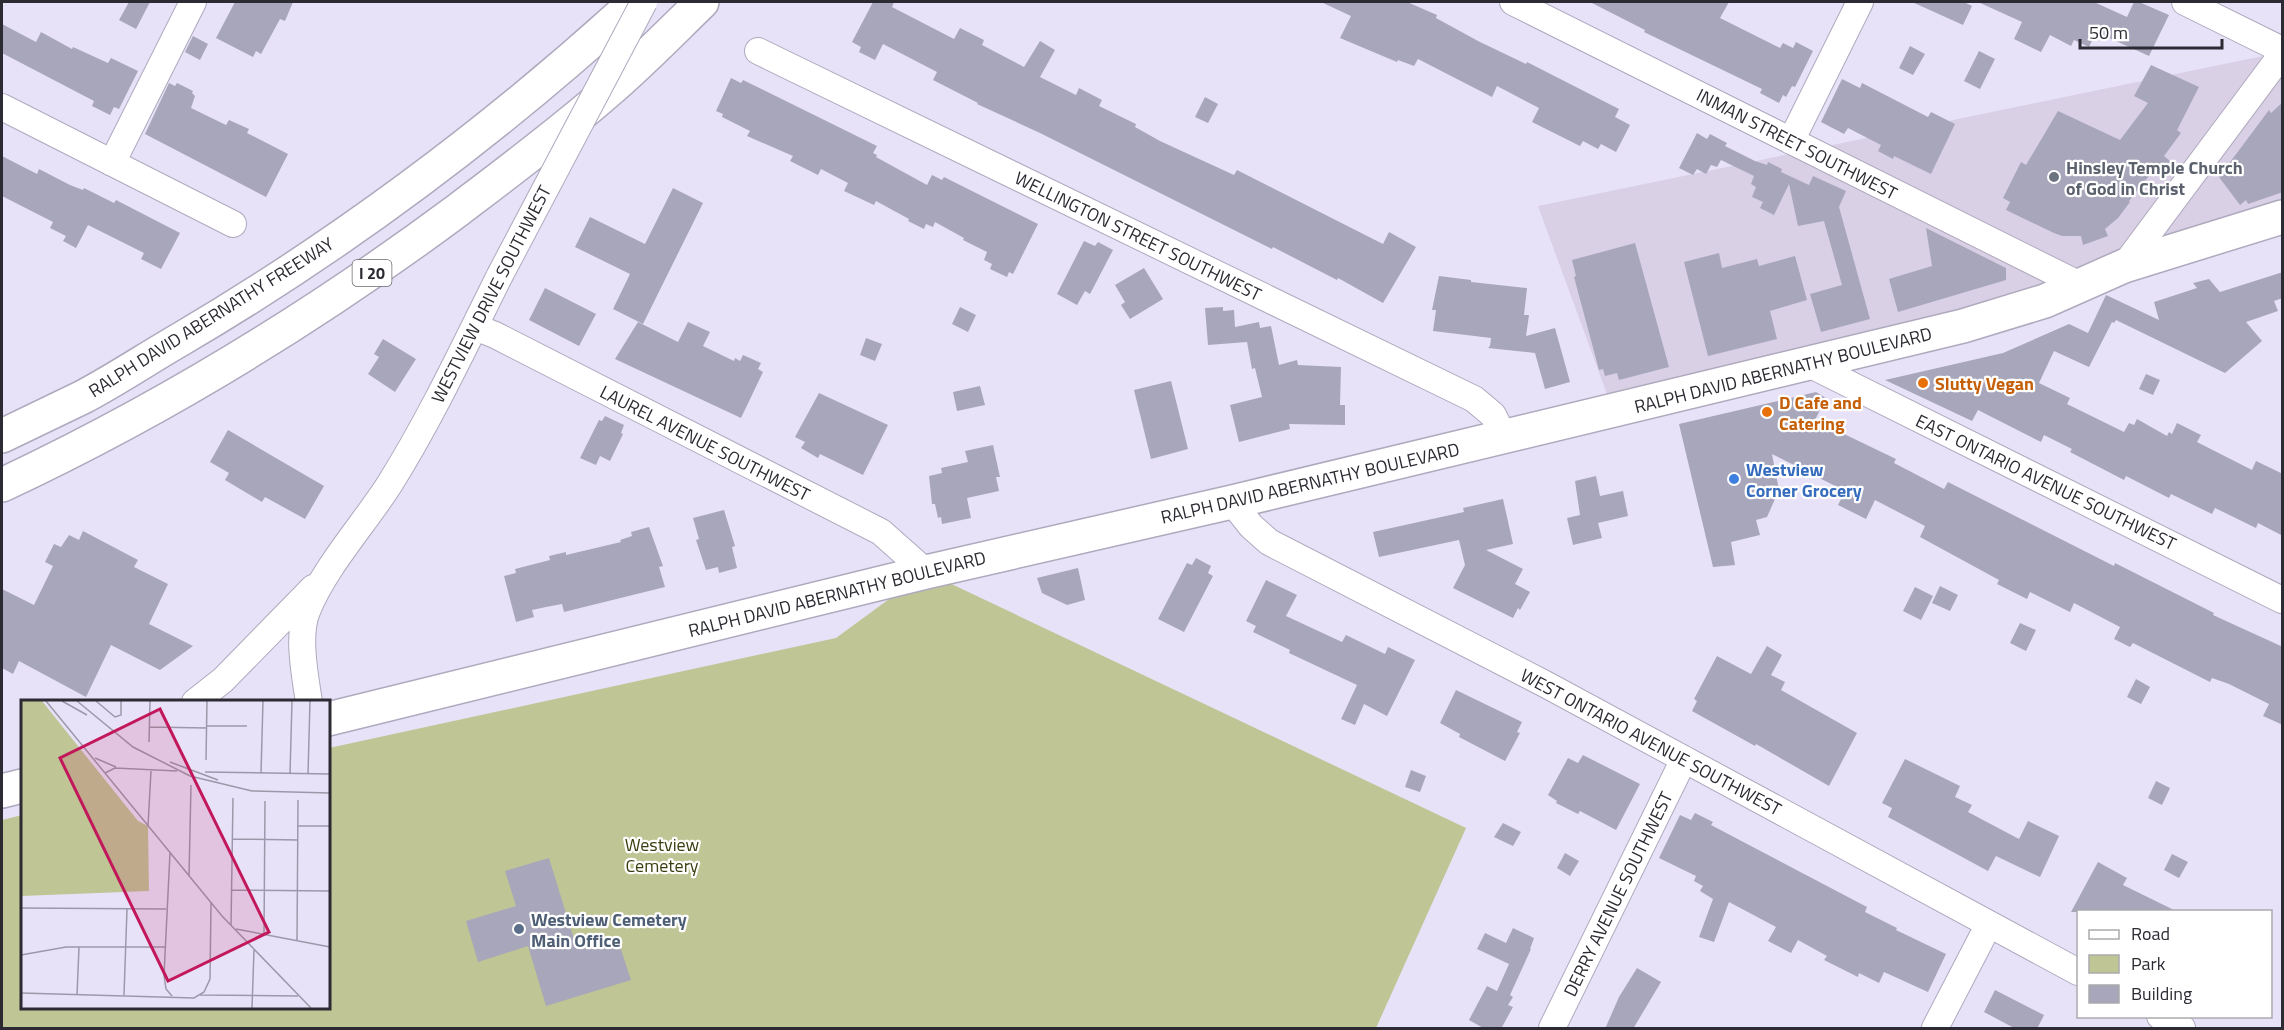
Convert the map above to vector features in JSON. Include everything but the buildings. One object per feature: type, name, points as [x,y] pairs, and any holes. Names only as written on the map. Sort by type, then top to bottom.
[{"type":"main road","name":"RALPH DAVID ABERNATHY FREEWAY","points":[[2,436],[85,396],[262,290],[324,249],[438,168],[635,2]]},
{"type":"main road","name":"I 20","points":[[2,485],[69,453],[205,379],[380,268],[523,161],[608,92],[702,2]]},
{"type":"main road","name":"RALPH DAVID ABERNATHY BOULEVARD","points":[[330,719],[926,572],[1232,502],[1809,364],[2024,309],[2124,266],[2283,217]]},
{"type":"main road","points":[[2,791],[21,786]]},
{"type":"street","points":[[111,163],[193,2]]},
{"type":"street","name":"WESTVIEW DRIVE SOUTHWEST","points":[[309,700],[304,671],[303,638],[306,613],[324,578],[389,484],[475,327],[500,274],[644,2]]},
{"type":"street","name":"INMAN STREET SOUTHWEST","points":[[1514,2],[2080,285]]},
{"type":"street","points":[[1791,141],[1860,2]]},
{"type":"street","points":[[2185,2],[2283,50]]},
{"type":"street","name":"WELLINGTON STREET SOUTHWEST","points":[[758,51],[1474,399],[1493,415],[1504,437]]},
{"type":"street","points":[[2124,266],[2283,54]]},
{"type":"street","points":[[2,107],[233,224]]},
{"type":"street","name":"LAUREL AVENUE SOUTHWEST","points":[[475,327],[495,335],[881,532],[926,572]]},
{"type":"street","name":"EAST ONTARIO AVENUE SOUTHWEST","points":[[1809,364],[2283,600]]},
{"type":"street","name":"WEST ONTARIO AVENUE SOUTHWEST","points":[[1232,502],[1251,526],[1269,542],[1545,684],[2077,971]]},
{"type":"street","name":"WESTVIEW DRIVE SOUTHWEST","points":[[198,700],[223,680],[324,578]]},
{"type":"street","name":"DERRY AVENUE SOUTHWEST","points":[[1552,1029],[1684,759]]},
{"type":"street","points":[[1935,1029],[1989,924]]},
{"type":"street","points":[[2162,1018],[2182,1029]]},
{"type":"shaded area","points":[[2282,52],[2282,214],[2229,228],[1619,427],[1538,206]]},
{"type":"green space","name":"Westview Cemetery","points":[[926,572],[1466,828],[1376,1028],[2,1028],[2,820],[21,815],[21,1009],[330,1009],[330,748],[836,638]]},
{"type":"place","name":"Hinsley Temple Church of God in Christ","points":[[2054,177]]},
{"type":"place","name":"Slutty Vegan","points":[[1923,383]]},
{"type":"place","name":"D Cafe and Catering","points":[[1767,412]]},
{"type":"place","name":"Westview Corner Grocery","points":[[1734,479]]},
{"type":"place","name":"Westview Cemetery Main Office","points":[[519,929]]}]
